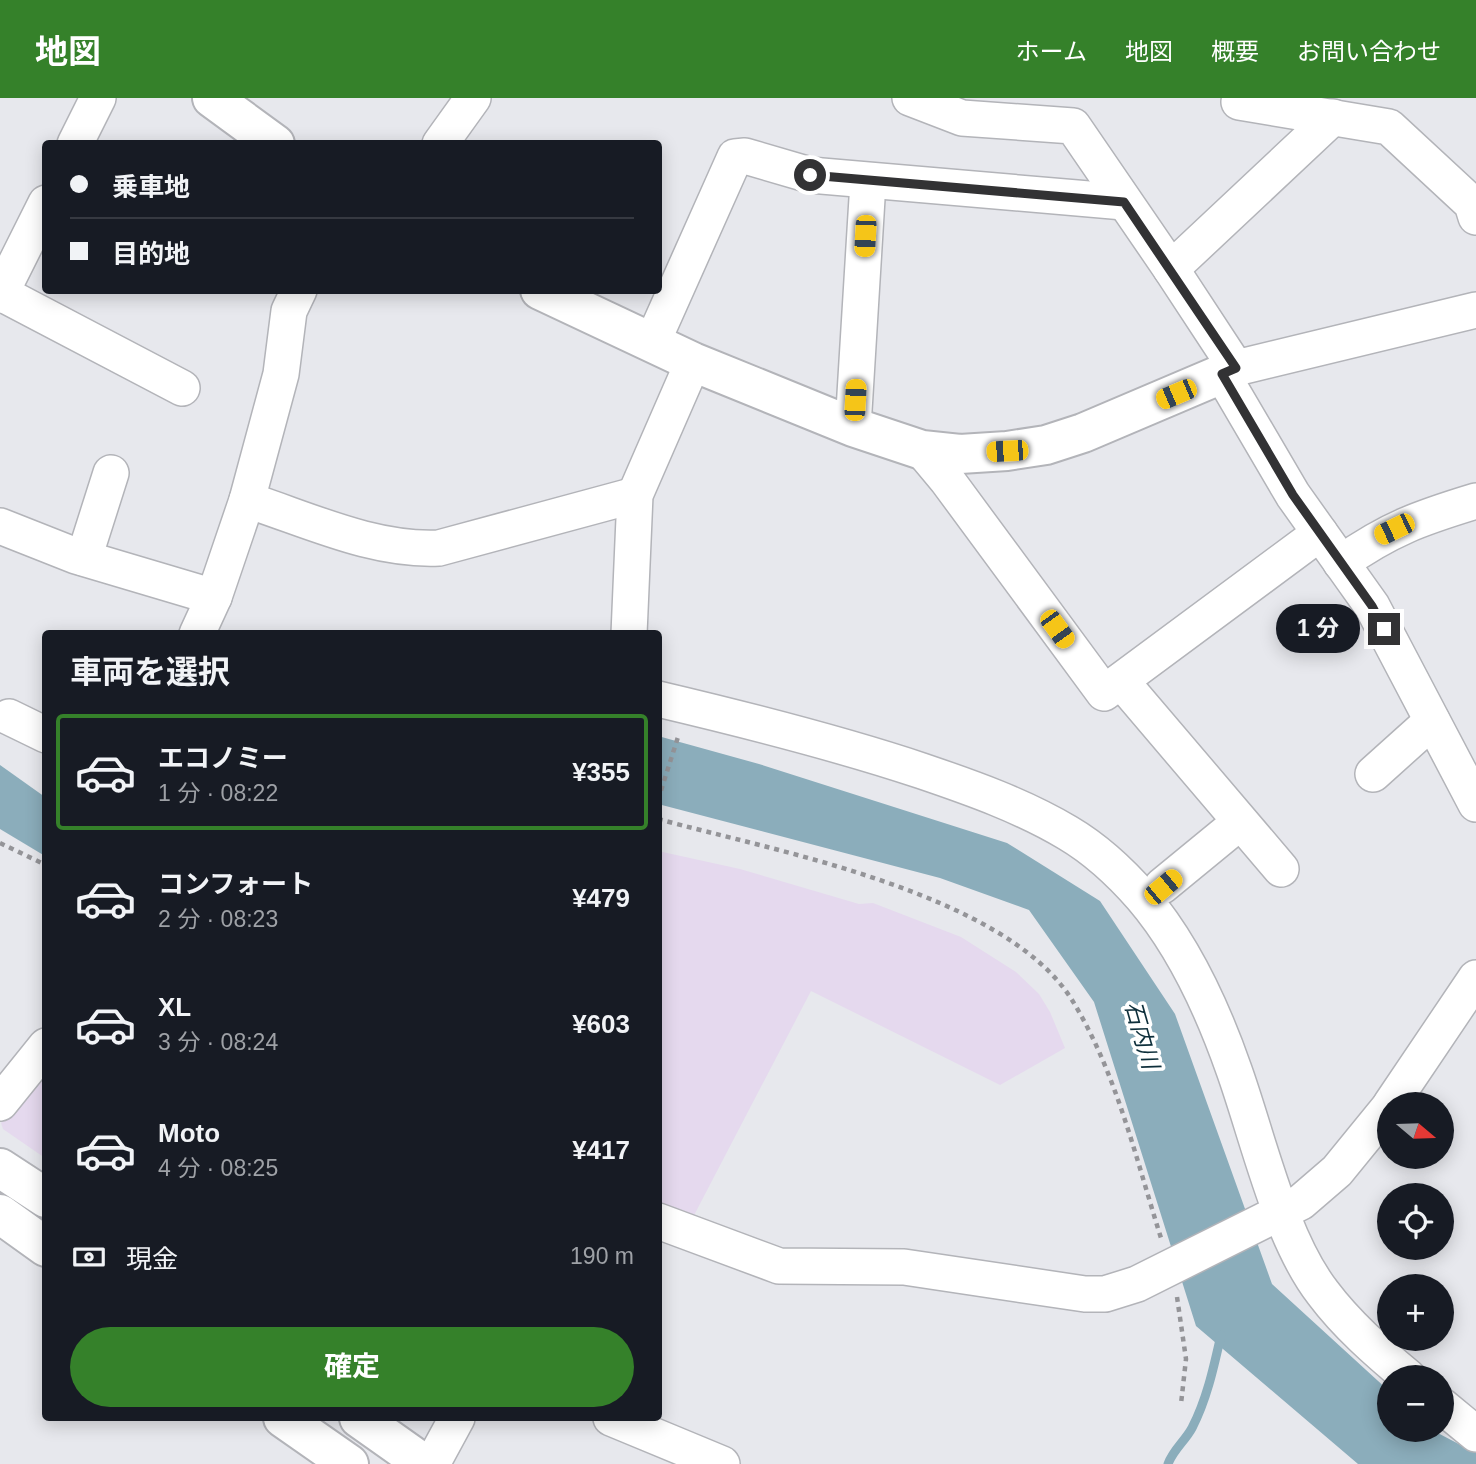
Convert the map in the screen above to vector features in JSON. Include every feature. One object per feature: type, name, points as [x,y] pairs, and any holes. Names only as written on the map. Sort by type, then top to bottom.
[{"type":"street","points":[[77,140],[98,98]]},
{"type":"street","points":[[212,98],[270,140]]},
{"type":"street","points":[[443,140],[473,98]]},
{"type":"street","points":[[910,98],[962,118],[1073,126],[1171,269],[1229,371],[1267,455],[1372,606],[1476,804]]},
{"type":"street","points":[[1239,102],[1390,127],[1472,204],[1476,217]]},
{"type":"street","points":[[1171,269],[1333,117]]},
{"type":"street","points":[[652,343],[735,157],[745,156],[810,175],[1124,202]]},
{"type":"street","points":[[853,427],[868,181]]},
{"type":"street","points":[[42,212],[0,294],[181,388]]},
{"type":"street","points":[[199,630],[214,597],[247,499],[281,374],[289,311],[297,294]]},
{"type":"street","points":[[548,294],[693,362],[853,427],[922,450],[960,454],[1046,445],[1083,433],[1229,371],[1476,310]]},
{"type":"street","points":[[629,630],[635,495],[693,362]]},
{"type":"street","points":[[922,450],[1104,693],[1320,533]]},
{"type":"street","points":[[84,558],[111,474]]},
{"type":"street","points":[[247,499],[385,545],[411,549],[439,548],[635,495]]},
{"type":"street","points":[[1341,563],[1375,539],[1414,520],[1476,501]]},
{"type":"street","points":[[0,526],[84,558],[214,597]]},
{"type":"street","points":[[1121,681],[1281,869]]},
{"type":"street","points":[[662,700],[868,753],[967,786],[1037,816],[1070,834],[1110,865],[1157,917],[1208,1005],[1233,1067],[1275,1217],[1322,1293],[1373,1347],[1394,1365]]},
{"type":"street","points":[[9,717],[42,733]]},
{"type":"street","points":[[1373,774],[1432,721]]},
{"type":"street","points":[[1163,887],[1240,822]]},
{"type":"street","points":[[1399,1092],[1476,978]]},
{"type":"street","points":[[0,1103],[42,1051]]},
{"type":"street","points":[[662,1222],[779,1266],[904,1267],[1085,1294],[1105,1294],[1137,1284],[1173,1267],[1275,1217],[1318,1190],[1377,1120]]},
{"type":"street","points":[[0,1168],[42,1195]]},
{"type":"street","points":[[0,1214],[42,1244]]},
{"type":"street","points":[[1454,1416],[1476,1434]]},
{"type":"street","points":[[287,1421],[349,1464]]},
{"type":"street","points":[[363,1421],[424,1464]]},
{"type":"street","points":[[432,1464],[455,1421]]},
{"type":"street","points":[[618,1421],[722,1464]]},
{"type":"path","points":[[662,787],[681,727]]},
{"type":"path","points":[[662,820],[852,872],[914,892],[992,928],[1019,945],[1051,972],[1072,1001],[1106,1070],[1173,1267],[1184,1335],[1185,1381],[1181,1404]]},
{"type":"path","points":[[0,843],[42,864]]},
{"type":"shaded area","points":[[662,852],[740,869],[859,904],[873,903],[961,937],[1016,972],[1039,994],[1050,1012],[1065,1048],[1000,1085],[811,991],[690,1223],[662,1212]]},
{"type":"shaded area","points":[[42,1073],[42,1156],[3,1129],[1,1123]]},
{"type":"water","name":"石内川","points":[[662,737],[759,764],[1007,843],[1100,901],[1175,1014],[1272,1284],[1377,1380],[1377,1442],[1454,1442],[1476,1453],[1476,1464],[1358,1464],[1196,1326],[1094,1002],[1029,910],[940,878],[662,805]]},
{"type":"water","points":[[0,765],[42,795],[42,854],[0,829]]},
{"type":"waterway","points":[[1168,1464],[1189,1433],[1202,1406],[1221,1335]]},
{"type":"route","points":[[810,175],[1124,202],[1236,368],[1222,374],[1267,455],[1372,606],[1384,629]]}]
